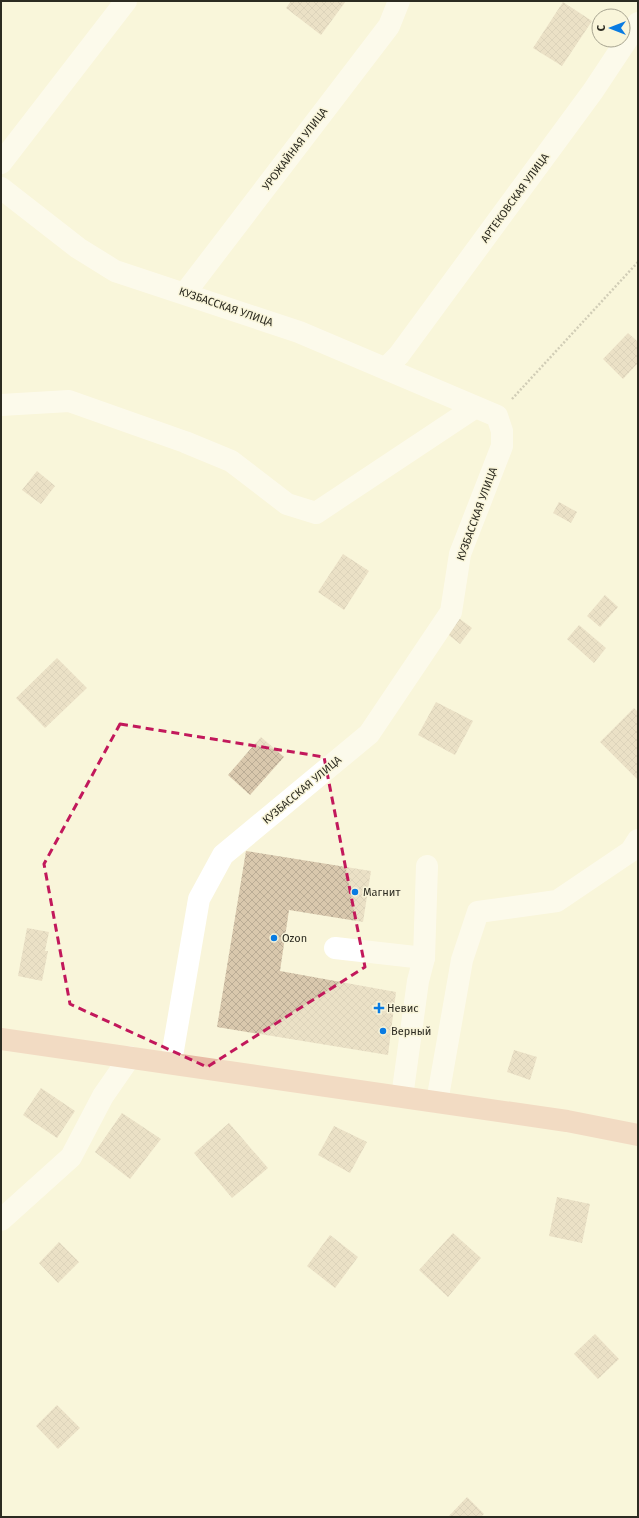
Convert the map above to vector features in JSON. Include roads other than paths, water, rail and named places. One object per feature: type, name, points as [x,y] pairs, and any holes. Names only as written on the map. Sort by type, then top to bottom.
[{"type":"main road","points":[[1,1039],[171,1062],[567,1121],[638,1135]]},
{"type":"lane","points":[[1,163],[126,1]]},
{"type":"lane","name":"УРОЖАЙНАЯ УЛИЦА","points":[[184,293],[389,26],[399,1]]},
{"type":"lane","name":"АРТЕКОВСКАЯ УЛИЦА","points":[[386,368],[404,348],[593,91],[638,23]]},
{"type":"lane","name":"КУЗБАССКАЯ УЛИЦА","points":[[1,188],[78,248],[115,271],[299,332],[386,368],[474,408],[497,416],[502,431],[502,446],[460,554],[451,612],[369,734],[223,855],[199,899],[171,1062]]},
{"type":"lane","points":[[1,405],[69,401],[185,442],[231,461],[287,504],[316,513],[474,408]]},
{"type":"lane","points":[[437,1102],[462,960],[478,912],[557,901],[631,851],[638,840]]},
{"type":"lane","points":[[402,1097],[418,981],[424,958],[427,866]]},
{"type":"lane","points":[[335,948],[424,958]]},
{"type":"lane","points":[[1,1220],[71,1157],[104,1096],[130,1057]]},
{"type":"place","name":"Магнит","points":[[355,892]]},
{"type":"place","name":"Ozon","points":[[274,938]]},
{"type":"place","name":"Невис","points":[[379,1008]]},
{"type":"place","name":"Верный","points":[[383,1031]]}]
